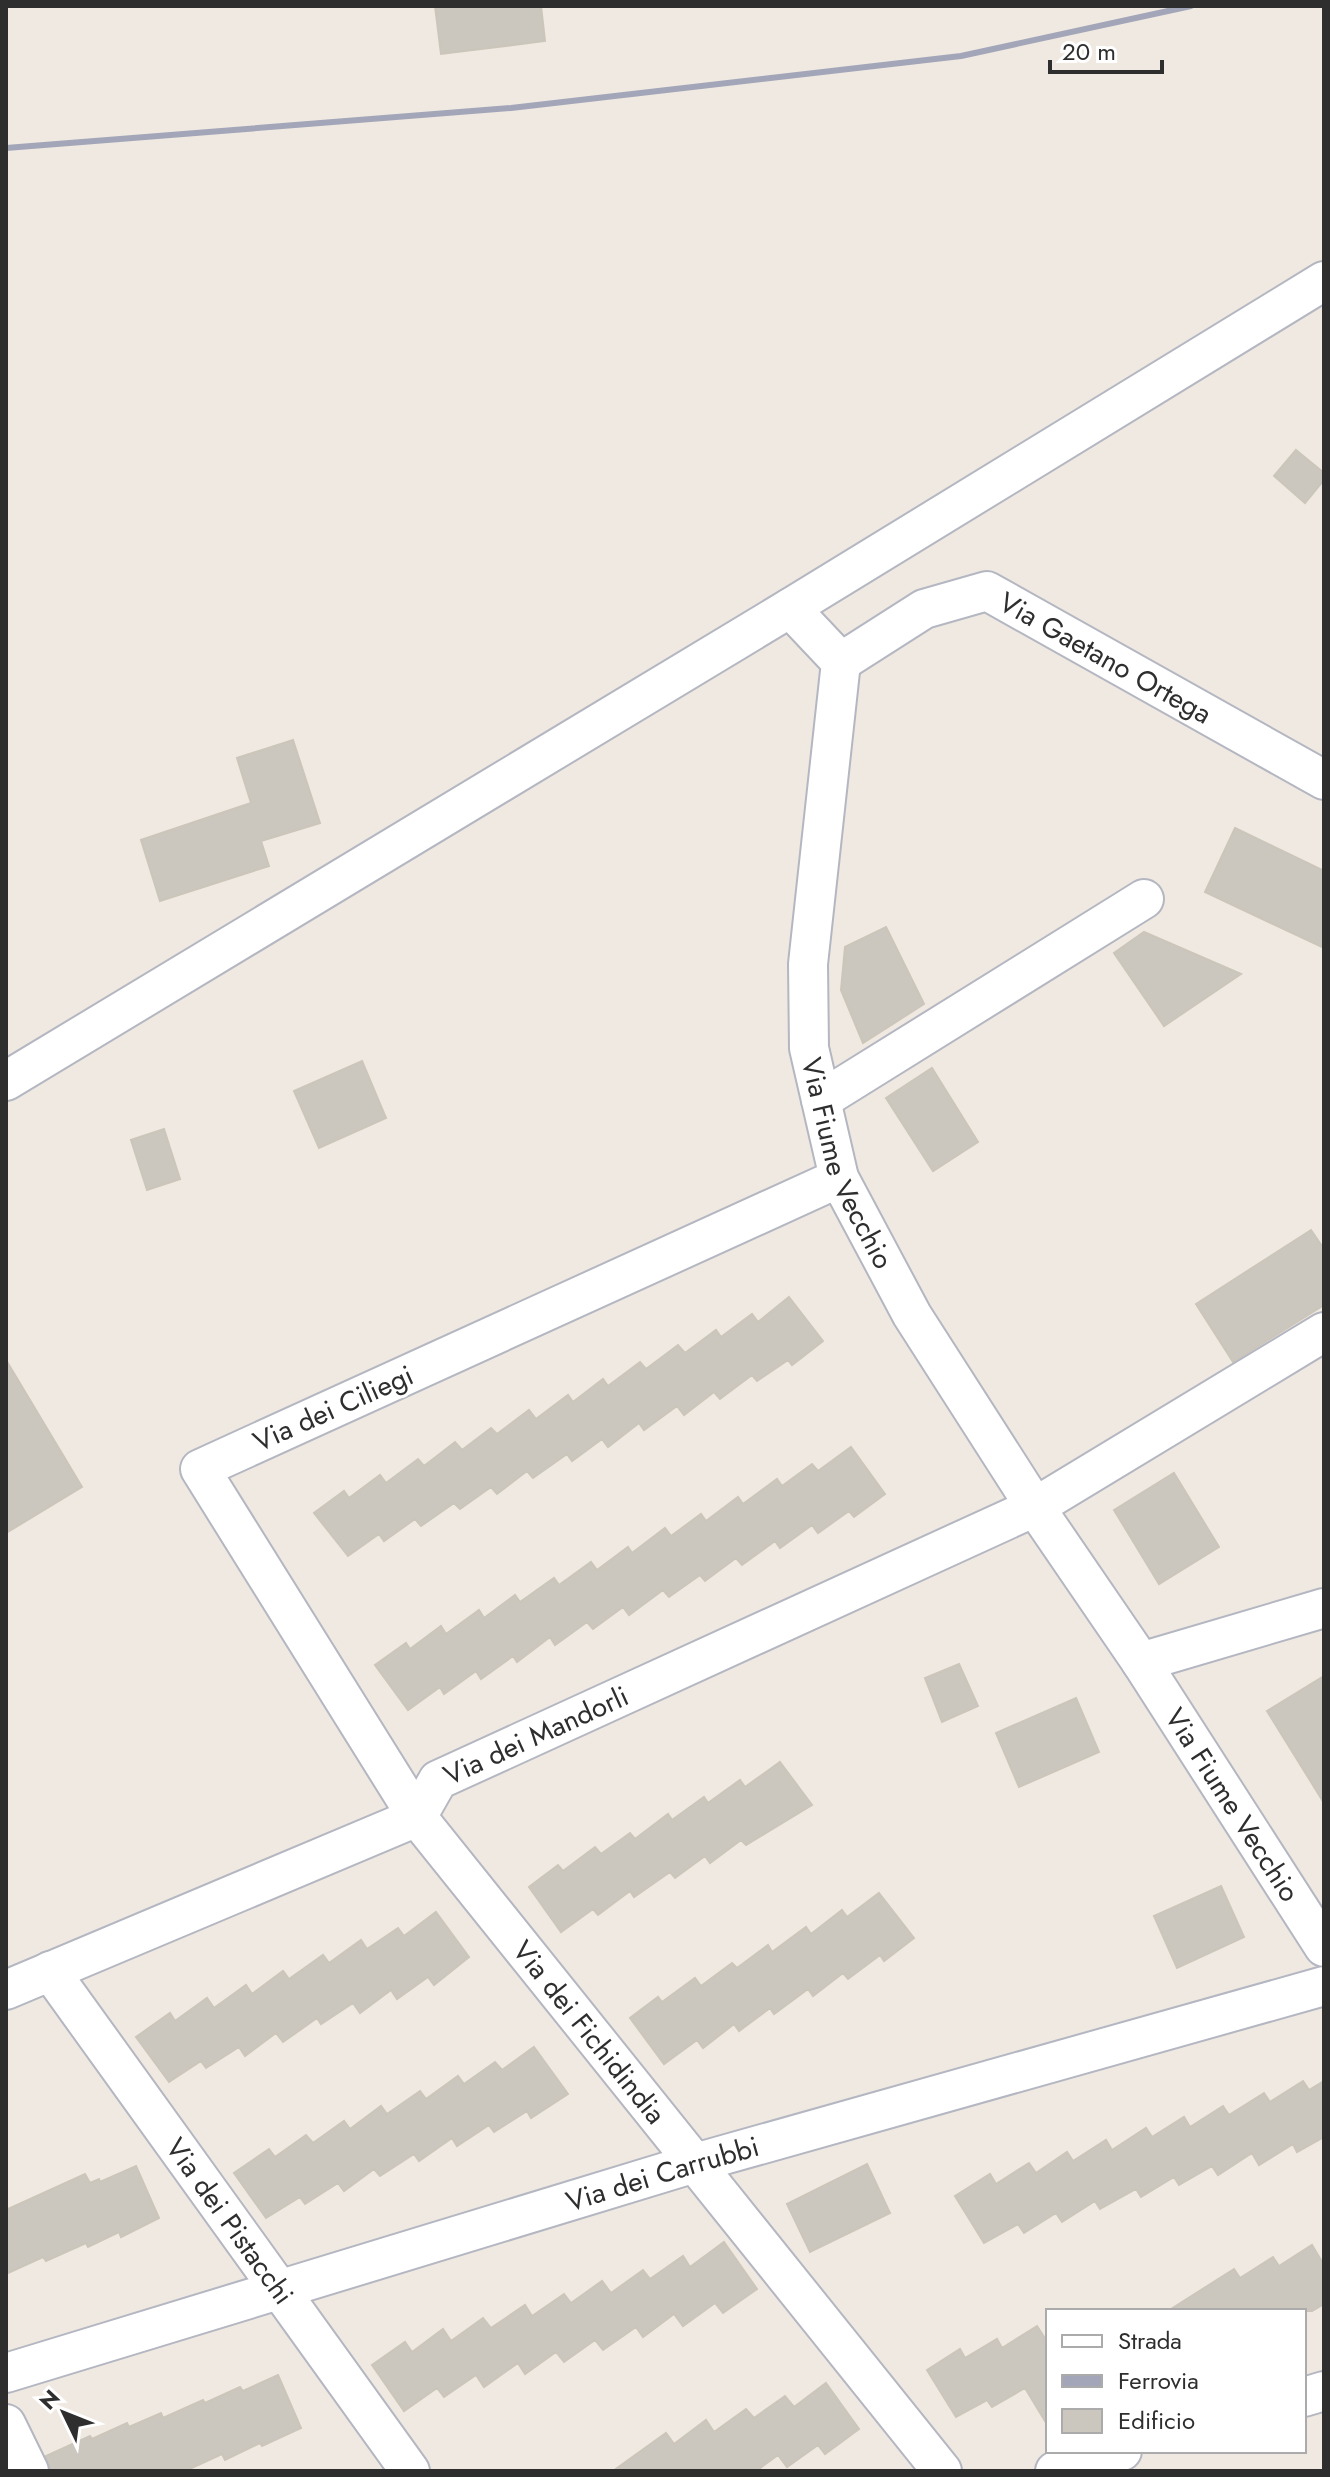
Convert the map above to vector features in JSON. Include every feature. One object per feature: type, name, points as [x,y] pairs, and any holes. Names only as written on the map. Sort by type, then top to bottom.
[{"type":"street","points":[[6,1081],[790,608],[1324,281]]},
{"type":"street","name":"Via Gaetano Ortega","points":[[841,662],[924,609],[987,591],[1324,780]]},
{"type":"street","points":[[790,608],[841,662]]},
{"type":"street","name":"Via Fiume Vecchio","points":[[841,662],[808,964],[809,1048],[839,1178],[912,1315],[1324,1947]]},
{"type":"street","points":[[821,1100],[1144,899]]},
{"type":"street","name":"Via dei Ciliegi","points":[[417,1817],[200,1469],[839,1178]]},
{"type":"street","name":"Via dei Mandorli","points":[[417,1817],[438,1780],[1035,1507],[1324,1332]]},
{"type":"street","points":[[1141,1662],[1324,1608]]},
{"type":"street","points":[[6,1990],[417,1817]]},
{"type":"street","name":"Via dei Fichidindia","points":[[417,1817],[942,2471]]},
{"type":"street","name":"Via dei Pistacchi","points":[[50,1971],[410,2471]]},
{"type":"street","name":"Via dei Carrubbi","points":[[6,2373],[695,2163],[1324,1986]]},
{"type":"street","points":[[6,2424],[29,2471]]},
{"type":"street","points":[[1055,2471],[1115,2453]]},
{"type":"building","points":[[435,6],[541,6],[545,41],[441,54]]},
{"type":"building","points":[[1296,450],[1324,473],[1324,480],[1305,503],[1274,476]]},
{"type":"building","points":[[293,740],[320,823],[261,841],[269,866],[160,901],[141,840],[251,803],[237,758]]},
{"type":"building","points":[[1235,828],[1324,871],[1324,948],[1205,892]]},
{"type":"building","points":[[886,927],[924,1004],[863,1043],[841,990],[845,947]]},
{"type":"building","points":[[1144,932],[1241,974],[1164,1026],[1114,953]]},
{"type":"building","points":[[362,1061],[386,1118],[319,1148],[294,1091]]},
{"type":"building","points":[[932,1068],[978,1142],[933,1171],[886,1098]]},
{"type":"building","points":[[164,1129],[180,1179],[147,1190],[131,1140]]},
{"type":"building","points":[[1311,1230],[1324,1249],[1324,1305],[1233,1362],[1196,1304]]},
{"type":"building","points":[[789,1297],[823,1341],[792,1365],[788,1360],[757,1381],[752,1375],[720,1399],[714,1392],[684,1415],[677,1406],[644,1430],[639,1423],[608,1447],[602,1439],[572,1461],[567,1454],[533,1478],[527,1471],[497,1494],[491,1487],[460,1509],[454,1503],[421,1526],[415,1519],[384,1541],[379,1534],[348,1556],[314,1513],[344,1491],[349,1498],[380,1475],[386,1483],[418,1459],[424,1466],[455,1442],[462,1450],[491,1428],[497,1434],[529,1410],[536,1419],[568,1395],[573,1402],[603,1379],[608,1386],[640,1362],[646,1369],[678,1345],[685,1353],[716,1330],[721,1337],[752,1314],[758,1322]]},
{"type":"building","points":[[6,1360],[82,1487],[6,1533]]},
{"type":"building","points":[[851,1447],[885,1494],[854,1517],[849,1511],[818,1533],[812,1525],[780,1548],[775,1541],[742,1565],[736,1558],[705,1581],[700,1575],[669,1597],[663,1590],[629,1615],[623,1607],[593,1629],[587,1622],[555,1645],[550,1637],[517,1662],[513,1656],[481,1679],[476,1671],[444,1694],[440,1687],[408,1710],[375,1665],[406,1643],[410,1649],[441,1626],[446,1634],[479,1610],[484,1618],[515,1595],[520,1602],[554,1578],[559,1585],[591,1562],[597,1570],[628,1547],[632,1553],[665,1528],[671,1536],[701,1514],[706,1521],[738,1497],[743,1504],[777,1479],[782,1486],[812,1464],[818,1471]]},
{"type":"building","points":[[1174,1473],[1219,1547],[1159,1584],[1114,1510]]},
{"type":"building","points":[[959,1664],[978,1706],[942,1722],[925,1678]]},
{"type":"building","points":[[1324,1676],[1324,1803],[1267,1711]]},
{"type":"building","points":[[1076,1698],[1099,1752],[1019,1787],[996,1733]]},
{"type":"building","points":[[780,1762],[812,1805],[746,1845],[741,1840],[710,1863],[705,1856],[675,1878],[670,1872],[634,1897],[630,1891],[598,1915],[593,1909],[561,1932],[529,1887],[558,1865],[563,1871],[595,1847],[601,1854],[630,1833],[635,1839],[668,1814],[672,1820],[704,1797],[708,1803],[740,1780],[745,1787]]},
{"type":"building","points":[[1221,1886],[1244,1937],[1177,1968],[1154,1916]]},
{"type":"building","points":[[879,1893],[914,1938],[884,1961],[880,1955],[848,1979],[843,1973],[813,1996],[808,1989],[774,2014],[770,2008],[739,2031],[734,2024],[703,2048],[697,2040],[664,2064],[630,2018],[658,1997],[662,2002],[695,1978],[701,1986],[732,1963],[737,1968],[768,1945],[772,1952],[806,1927],[811,1934],[842,1910],[847,1917]]},
{"type":"building","points":[[436,1912],[469,1957],[434,1985],[428,1977],[397,1999],[391,1990],[360,2013],[353,2003],[321,2024],[317,2018],[283,2042],[276,2033],[245,2056],[239,2047],[206,2068],[201,2061],[169,2082],[136,2037],[170,2013],[175,2021],[207,1998],[214,2008],[246,1985],[252,1994],[283,1971],[289,1979],[323,1955],[329,1963],[361,1940],[367,1949],[398,1928],[404,1936]]},
{"type":"building","points":[[534,2047],[568,2094],[531,2118],[527,2111],[494,2132],[489,2125],[457,2146],[452,2138],[419,2161],[414,2154],[380,2176],[374,2169],[344,2191],[338,2183],[305,2204],[300,2197],[266,2218],[234,2173],[269,2149],[275,2157],[306,2135],[313,2143],[344,2121],[350,2129],[381,2106],[387,2114],[420,2091],[426,2099],[458,2076],[464,2084],[495,2062],[502,2070]]},
{"type":"building","points":[[1303,2081],[1309,2090],[1324,2081],[1324,2137],[1297,2152],[1293,2144],[1259,2165],[1252,2153],[1218,2175],[1212,2166],[1179,2185],[1174,2177],[1141,2197],[1136,2189],[1100,2209],[1095,2201],[1062,2222],[1056,2213],[1024,2233],[1018,2224],[984,2243],[955,2196],[990,2174],[996,2184],[1029,2163],[1036,2173],[1067,2152],[1073,2161],[1106,2140],[1112,2150],[1146,2128],[1152,2137],[1184,2117],[1190,2127],[1223,2106],[1229,2115],[1264,2093],[1270,2102]]},
{"type":"building","points":[[867,2164],[890,2213],[810,2252],[787,2204]]},
{"type":"building","points":[[136,2166],[159,2218],[121,2237],[119,2232],[88,2247],[86,2243],[46,2261],[43,2257],[6,2274],[6,2210],[85,2174],[90,2183],[99,2179],[100,2182]]},
{"type":"building","points":[[724,2242],[757,2289],[723,2313],[715,2303],[683,2326],[674,2314],[643,2337],[636,2327],[603,2350],[595,2340],[564,2362],[556,2352],[525,2374],[518,2363],[484,2387],[476,2375],[444,2397],[437,2388],[404,2411],[372,2365],[405,2342],[412,2352],[443,2329],[451,2341],[483,2318],[491,2328],[525,2305],[532,2316],[564,2294],[571,2303],[602,2281],[611,2293],[643,2270],[650,2279],[683,2256],[690,2267]]},
{"type":"building","points":[[1312,2245],[1324,2265],[1324,2304],[1312,2311],[1171,2309],[1234,2269],[1240,2278],[1273,2257],[1279,2266]]},
{"type":"building","points":[[1037,2326],[1046,2340],[1046,2423],[1025,2388],[992,2407],[987,2400],[956,2417],[927,2370],[960,2349],[965,2358],[997,2339],[1002,2348]]},
{"type":"building","points":[[278,2375],[301,2428],[262,2446],[260,2443],[225,2460],[222,2454],[185,2471],[51,2471],[46,2456],[90,2436],[92,2439],[127,2423],[129,2427],[161,2413],[163,2418],[203,2400],[205,2403],[240,2387],[243,2391]]},
{"type":"building","points":[[826,2383],[859,2429],[825,2454],[818,2445],[787,2467],[778,2455],[756,2471],[613,2471],[666,2433],[674,2444],[706,2420],[714,2432],[746,2409],[754,2418],[785,2396],[794,2407]]},
{"type":"railway","points":[[6,148],[511,108],[961,56],[1191,6]]}]
